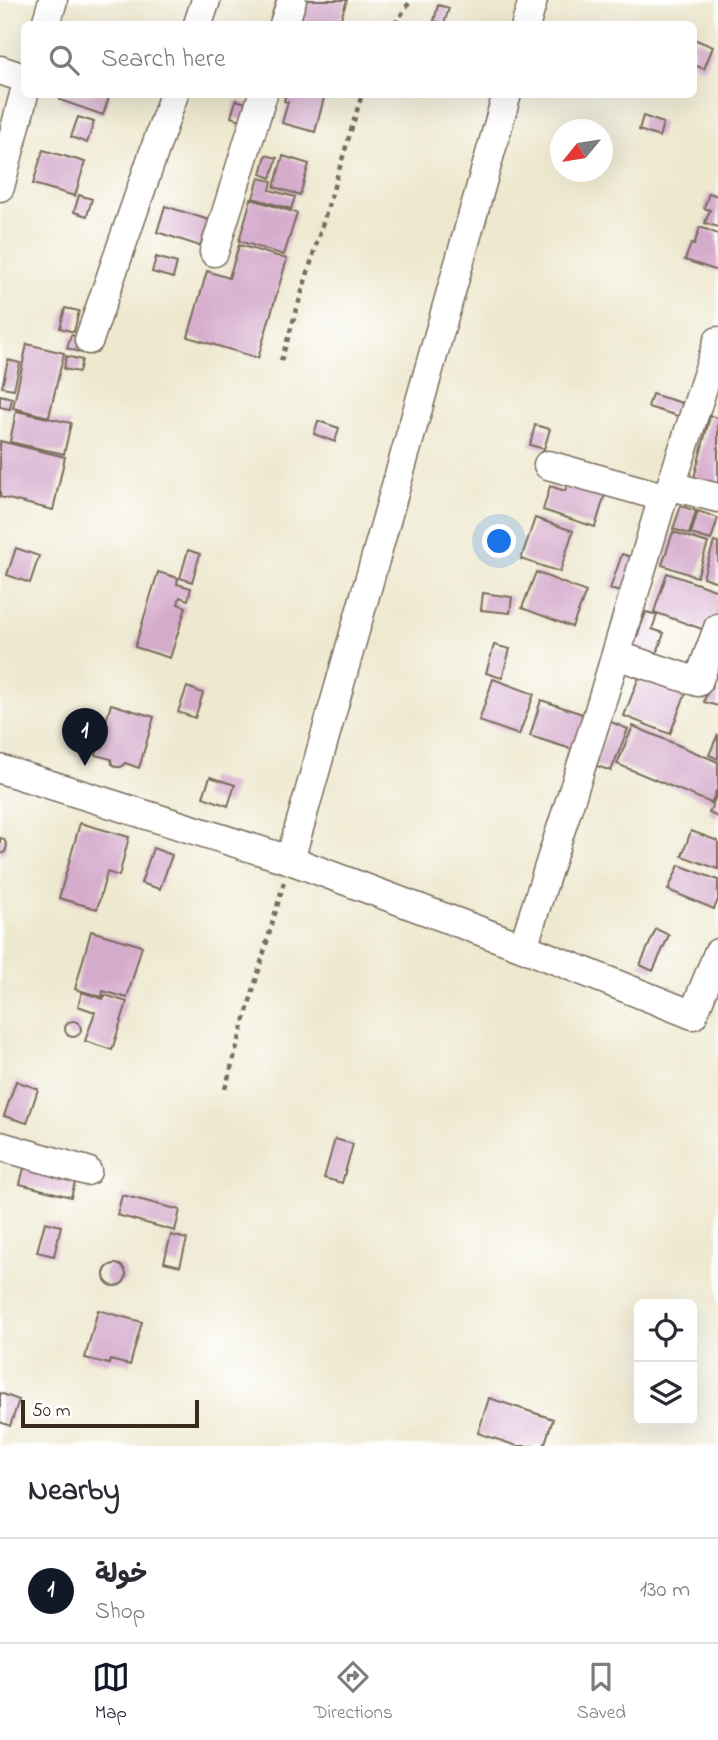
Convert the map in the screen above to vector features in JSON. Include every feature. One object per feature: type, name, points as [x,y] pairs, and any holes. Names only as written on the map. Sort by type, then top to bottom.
[{"type":"street","points":[[47,21],[54,0]]},
{"type":"street","points":[[199,21],[206,0]]},
{"type":"street","points":[[286,21],[292,0]]},
{"type":"street","points":[[527,21],[533,0]]},
{"type":"street","points":[[0,69],[21,77]]},
{"type":"street","points":[[0,187],[23,98]]},
{"type":"street","points":[[89,340],[173,98]]},
{"type":"street","points":[[215,253],[262,98]]},
{"type":"street","points":[[290,860],[506,98]]},
{"type":"street","points":[[523,947],[667,492],[707,410],[718,341]]},
{"type":"street","points":[[548,465],[667,492],[718,498]]},
{"type":"street","points":[[616,655],[698,682],[718,628]]},
{"type":"street","points":[[0,769],[290,860],[693,1014],[718,953]]},
{"type":"street","points":[[0,1146],[87,1171]]},
{"type":"path","points":[[397,21],[411,0]]},
{"type":"path","points":[[281,361],[361,98]]},
{"type":"path","points":[[225,1089],[290,860]]},
{"type":"building","points":[[306,0],[347,0],[340,21],[299,21]]},
{"type":"building","points":[[438,5],[449,8],[445,21],[434,21]]},
{"type":"building","points":[[697,40],[713,47],[704,69],[697,66]]},
{"type":"building","points":[[61,98],[109,98],[103,115],[60,100]]},
{"type":"building","points":[[285,98],[324,98],[315,132],[282,123],[288,102],[284,101]]},
{"type":"building","points":[[236,100],[256,106],[251,123],[231,117]]},
{"type":"building","points":[[643,116],[663,123],[659,137],[639,130]]},
{"type":"building","points":[[78,117],[94,122],[87,143],[71,137]]},
{"type":"building","points":[[43,150],[85,162],[75,196],[33,184]]},
{"type":"building","points":[[266,155],[277,158],[271,178],[261,174]]},
{"type":"building","points":[[283,156],[309,164],[300,195],[274,187]]},
{"type":"building","points":[[259,178],[272,181],[270,190],[295,197],[291,209],[253,198]]},
{"type":"building","points":[[709,193],[718,196],[718,227],[705,223],[710,210],[704,208]]},
{"type":"building","points":[[79,195],[92,199],[87,216],[74,212]]},
{"type":"building","points":[[251,199],[297,213],[284,255],[239,241]]},
{"type":"building","points":[[165,206],[209,220],[200,246],[157,232]]},
{"type":"building","points":[[700,227],[718,234],[718,271],[685,260]]},
{"type":"building","points":[[239,245],[287,259],[258,358],[188,337],[207,271],[229,278]]},
{"type":"building","points":[[156,257],[177,263],[173,278],[152,272]]},
{"type":"building","points":[[65,308],[79,311],[74,332],[60,328]]},
{"type":"building","points":[[71,335],[86,339],[82,353],[67,348]]},
{"type":"building","points":[[27,344],[64,353],[49,417],[13,408]]},
{"type":"building","points":[[66,356],[82,360],[79,372],[64,369]]},
{"type":"building","points":[[8,360],[20,363],[14,389],[2,387]]},
{"type":"building","points":[[652,394],[692,406],[688,419],[648,407]]},
{"type":"building","points":[[0,395],[12,398],[10,409],[0,407]]},
{"type":"building","points":[[16,411],[71,423],[64,454],[10,442]]},
{"type":"building","points":[[710,416],[718,418],[718,489],[693,482]]},
{"type":"building","points":[[318,421],[339,428],[335,442],[314,434]]},
{"type":"building","points":[[535,425],[550,429],[544,449],[530,445]]},
{"type":"building","points":[[0,441],[65,457],[53,510],[0,497]]},
{"type":"building","points":[[570,476],[607,488],[595,527],[543,510],[550,486],[565,491]]},
{"type":"building","points":[[681,506],[696,511],[689,534],[673,529]]},
{"type":"building","points":[[698,511],[718,518],[711,540],[691,534]]},
{"type":"building","points":[[535,518],[573,531],[560,572],[521,559]]},
{"type":"building","points":[[673,532],[708,543],[697,577],[662,565]]},
{"type":"building","points":[[714,542],[718,543],[718,582],[703,577]]},
{"type":"building","points":[[16,548],[39,556],[30,583],[7,575]]},
{"type":"building","points":[[188,550],[200,554],[192,582],[180,578]]},
{"type":"building","points":[[622,554],[641,560],[630,595],[610,589]]},
{"type":"building","points":[[158,572],[178,578],[177,584],[191,588],[188,600],[180,597],[178,604],[186,607],[170,658],[135,647]]},
{"type":"building","points":[[536,572],[586,592],[572,627],[522,608]]},
{"type":"building","points":[[667,573],[718,591],[718,620],[713,633],[654,612]]},
{"type":"building","points":[[483,593],[512,597],[510,613],[481,610]]},
{"type":"building","points":[[646,612],[657,615],[652,629],[664,633],[653,664],[630,656]]},
{"type":"building","points":[[494,645],[510,649],[502,678],[486,673]]},
{"type":"building","points":[[718,659],[718,706],[704,702]]},
{"type":"building","points":[[642,669],[688,687],[670,734],[624,716]]},
{"type":"building","points":[[493,679],[534,694],[519,735],[479,721]]},
{"type":"building","points":[[187,687],[203,693],[195,718],[178,712]]},
{"type":"building","points":[[541,700],[591,717],[581,752],[530,736]]},
{"type":"building","points":[[111,704],[154,717],[139,768],[125,763],[116,767],[111,759],[96,755]]},
{"type":"building","points":[[611,722],[628,729],[611,771],[594,765]]},
{"type":"building","points":[[633,726],[718,762],[718,787],[711,803],[617,764]]},
{"type":"building","points":[[718,734],[718,759],[709,755]]},
{"type":"building","points":[[210,777],[235,785],[228,806],[203,797]]},
{"type":"building","points":[[718,791],[718,817],[709,813]]},
{"type":"building","points":[[80,823],[129,837],[119,876],[107,872],[97,909],[59,898]]},
{"type":"building","points":[[691,831],[718,841],[718,869],[682,856]]},
{"type":"building","points":[[0,838],[4,839],[7,846],[5,852],[0,854]]},
{"type":"building","points":[[153,848],[172,855],[160,889],[141,883]]},
{"type":"building","points":[[679,865],[718,880],[718,900],[714,909],[668,890]]},
{"type":"building","points":[[656,929],[669,935],[653,971],[640,965]]},
{"type":"building","points":[[91,931],[142,946],[127,998],[103,991],[102,997],[75,989]]},
{"type":"building","points":[[82,992],[103,999],[105,995],[127,1002],[112,1050],[85,1041],[95,1012],[78,1006]]},
{"type":"building","points":[[70,1021],[76,1021],[81,1029],[79,1035],[70,1037],[65,1032],[65,1026]]},
{"type":"building","points":[[16,1081],[38,1089],[27,1123],[4,1116]]},
{"type":"building","points":[[335,1139],[353,1144],[342,1183],[324,1178]]},
{"type":"building","points":[[24,1168],[75,1182],[71,1197],[20,1184]]},
{"type":"building","points":[[122,1195],[180,1210],[175,1231],[117,1215]]},
{"type":"building","points":[[45,1222],[61,1226],[54,1256],[37,1252]]},
{"type":"building","points":[[171,1235],[187,1239],[180,1266],[164,1262]]},
{"type":"building","points":[[115,1264],[123,1267],[126,1275],[123,1283],[115,1286],[107,1283],[104,1275],[107,1267]]},
{"type":"building","points":[[98,1310],[142,1322],[130,1365],[110,1360],[109,1364],[85,1358]]},
{"type":"building","points":[[0,1393],[19,1400],[10,1426],[0,1422]]},
{"type":"building","points":[[489,1398],[553,1419],[544,1446],[517,1446],[478,1433]]},
{"type":"place","name":"خولة","points":[[85,766]]}]
